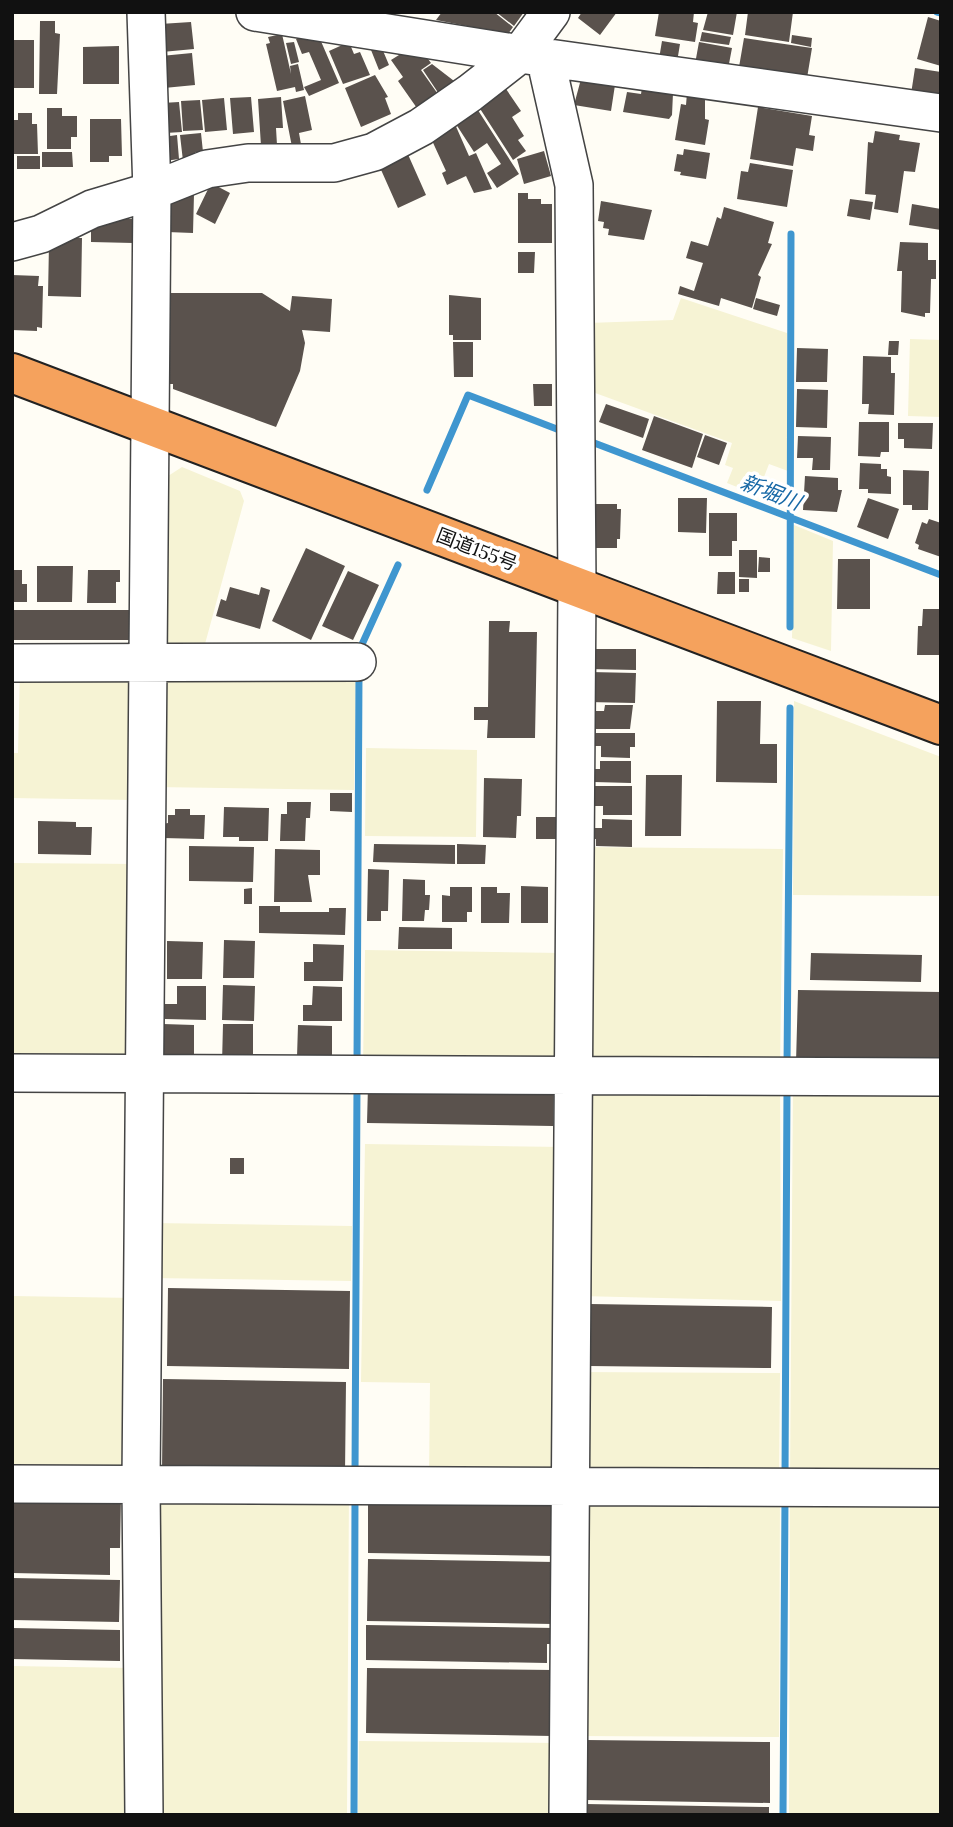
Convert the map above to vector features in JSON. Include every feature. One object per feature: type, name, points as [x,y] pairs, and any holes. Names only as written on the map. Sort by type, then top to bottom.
[{"type":"highway","name":"国道155号","points":[[12,373],[941,725]]},
{"type":"street","points":[[144,1815],[141,1485],[152,191],[146,12]]},
{"type":"street","points":[[255,12],[343,18],[532,56],[941,113]]},
{"type":"street","points":[[12,242],[41,234],[92,209],[152,191],[207,169],[248,163],[334,163],[374,152],[532,56],[551,12]]},
{"type":"street","points":[[532,56],[574,185],[577,587],[568,1815]]},
{"type":"street","points":[[12,663],[357,662]]},
{"type":"street","points":[[12,1073],[941,1077]]},
{"type":"street","points":[[12,1484],[570,1484],[941,1488]]},
{"type":"shaded area","points":[[681,298],[787,333],[788,471],[769,464],[757,495],[727,483],[733,468],[725,465],[732,443],[587,390],[588,323],[673,320]]},
{"type":"shaded area","points":[[910,339],[941,340],[941,417],[908,416]]},
{"type":"shaded area","points":[[182,467],[240,491],[244,501],[205,644],[163,643],[165,478]]},
{"type":"shaded area","points":[[794,525],[833,541],[831,651],[792,638]]},
{"type":"shaded area","points":[[20,669],[134,678],[133,800],[12,798],[12,753],[18,753]]},
{"type":"shaded area","points":[[356,669],[354,790],[155,787],[157,673]]},
{"type":"shaded area","points":[[794,701],[941,757],[941,896],[793,895]]},
{"type":"shaded area","points":[[366,748],[477,750],[476,837],[365,836]]},
{"type":"shaded area","points":[[580,847],[783,849],[780,1070],[587,1068]]},
{"type":"shaded area","points":[[12,863],[137,864],[134,1058],[12,1064]]},
{"type":"shaded area","points":[[365,950],[563,953],[561,1068],[363,1064]]},
{"type":"shaded area","points":[[589,1079],[780,1082],[781,1301],[580,1296]]},
{"type":"shaded area","points":[[793,1082],[941,1083],[941,1482],[790,1480]]},
{"type":"shaded area","points":[[365,1144],[563,1147],[558,1479],[429,1478],[430,1383],[361,1382]]},
{"type":"shaded area","points":[[153,1223],[352,1226],[351,1281],[153,1278]]},
{"type":"shaded area","points":[[12,1296],[134,1298],[131,1471],[12,1476]]},
{"type":"shaded area","points":[[578,1372],[780,1373],[779,1480],[585,1479]]},
{"type":"shaded area","points":[[349,1490],[347,1815],[155,1815],[156,1499]]},
{"type":"shaded area","points":[[780,1493],[779,1737],[577,1736],[578,1501]]},
{"type":"shaded area","points":[[941,1493],[941,1815],[789,1815],[790,1494]]},
{"type":"shaded area","points":[[12,1666],[131,1668],[129,1815],[12,1815]]},
{"type":"shaded area","points":[[359,1741],[559,1743],[558,1815],[358,1815]]},
{"type":"building","points":[[442,12],[494,12],[513,27],[508,34],[436,20]]},
{"type":"building","points":[[496,12],[524,12],[514,26]]},
{"type":"building","points":[[582,12],[617,12],[600,35],[578,18]]},
{"type":"building","points":[[659,12],[694,12],[693,22],[698,23],[695,42],[655,36]]},
{"type":"building","points":[[708,12],[737,12],[733,35],[703,30]]},
{"type":"building","points":[[748,12],[793,12],[789,42],[745,35]]},
{"type":"building","points":[[928,17],[941,21],[941,66],[917,59]]},
{"type":"building","points":[[40,21],[55,21],[55,33],[60,34],[57,94],[39,94]]},
{"type":"building","points":[[191,22],[194,49],[162,52],[160,24]]},
{"type":"building","points":[[702,32],[731,37],[729,45],[700,41]]},
{"type":"building","points":[[282,34],[291,74],[290,66],[298,64],[304,90],[296,92],[295,87],[277,91],[266,44],[270,43],[268,37]]},
{"type":"building","points":[[792,35],[812,38],[811,47],[791,43]]},
{"type":"building","points":[[302,36],[320,39],[339,83],[309,96],[304,87],[321,80],[309,52],[302,54],[296,39]]},
{"type":"building","points":[[744,38],[812,48],[807,78],[739,67]]},
{"type":"building","points":[[12,40],[34,40],[34,88],[12,88]]},
{"type":"building","points":[[662,41],[680,44],[677,62],[659,59]]},
{"type":"building","points":[[294,42],[299,62],[291,64],[286,43]]},
{"type":"building","points":[[349,42],[354,54],[360,52],[370,75],[343,84],[329,51]]},
{"type":"building","points":[[699,42],[732,48],[728,69],[695,64]]},
{"type":"building","points":[[119,46],[119,84],[83,84],[83,47]]},
{"type":"building","points":[[381,46],[389,65],[379,70],[371,50]]},
{"type":"building","points":[[407,50],[423,52],[431,63],[421,70],[440,97],[419,111],[398,81],[403,77],[391,60]]},
{"type":"building","points":[[192,53],[195,85],[164,88],[161,56]]},
{"type":"building","points":[[432,64],[458,84],[441,97],[423,70]]},
{"type":"building","points":[[915,68],[941,72],[941,98],[911,94]]},
{"type":"building","points":[[375,75],[388,97],[385,98],[391,114],[361,127],[345,88]]},
{"type":"building","points":[[581,79],[615,85],[611,111],[574,105]]},
{"type":"building","points":[[504,86],[521,111],[512,117],[524,136],[518,140],[526,151],[513,160],[477,104]]},
{"type":"building","points":[[642,88],[673,93],[672,115],[669,119],[623,112],[627,92],[641,94]]},
{"type":"building","points":[[687,93],[705,96],[705,119],[709,120],[705,145],[675,140],[681,104],[686,105]]},
{"type":"building","points":[[305,96],[312,130],[299,133],[302,150],[293,152],[283,101]]},
{"type":"building","points":[[251,97],[254,132],[233,134],[230,98]]},
{"type":"building","points":[[281,97],[283,128],[276,128],[277,145],[261,146],[258,99]]},
{"type":"building","points":[[224,98],[227,130],[205,132],[202,100]]},
{"type":"building","points":[[200,100],[203,130],[183,131],[181,101]]},
{"type":"building","points":[[179,102],[182,132],[165,133],[162,103]]},
{"type":"building","points":[[474,104],[519,174],[497,188],[487,173],[501,164],[487,143],[474,152],[452,118]]},
{"type":"building","points":[[758,107],[812,116],[809,135],[815,136],[813,151],[796,148],[793,166],[750,159]]},
{"type":"building","points":[[47,108],[62,108],[62,116],[77,116],[77,137],[71,137],[71,149],[47,149]]},
{"type":"building","points":[[18,113],[32,113],[32,124],[37,124],[38,154],[13,154],[13,120],[18,120]]},
{"type":"building","points":[[90,119],[121,119],[122,156],[109,156],[109,162],[90,162]]},
{"type":"building","points":[[454,122],[469,156],[476,153],[492,189],[474,193],[466,176],[447,185],[442,173],[446,171],[429,134]]},
{"type":"building","points":[[875,131],[900,135],[899,140],[920,143],[915,172],[904,171],[898,213],[874,209],[876,195],[865,194],[868,142],[873,143]]},
{"type":"building","points":[[201,133],[203,152],[195,152],[196,160],[183,161],[180,135]]},
{"type":"building","points":[[177,135],[179,159],[165,161],[163,137]]},
{"type":"building","points":[[684,149],[710,153],[706,179],[680,175],[681,172],[674,171],[677,154],[683,155]]},
{"type":"building","points":[[406,150],[426,195],[398,208],[378,163]]},
{"type":"building","points":[[544,151],[551,176],[524,184],[517,159]]},
{"type":"building","points":[[42,152],[72,152],[73,167],[42,167]]},
{"type":"building","points":[[17,156],[40,156],[40,169],[17,169]]},
{"type":"building","points":[[750,163],[793,170],[787,207],[737,199],[741,171],[748,172]]},
{"type":"building","points":[[211,183],[230,193],[215,224],[196,214]]},
{"type":"building","points":[[178,193],[194,194],[193,233],[167,232],[169,206],[171,201],[177,202]]},
{"type":"building","points":[[518,193],[528,193],[528,199],[541,199],[541,204],[552,204],[552,243],[518,243]]},
{"type":"building","points":[[850,199],[873,202],[870,220],[847,216]]},
{"type":"building","points":[[601,201],[652,210],[644,240],[608,235],[609,229],[603,228],[604,222],[598,221]]},
{"type":"building","points":[[912,204],[941,209],[941,230],[909,225]]},
{"type":"building","points":[[724,207],[774,222],[768,243],[772,244],[758,275],[761,277],[752,308],[721,298],[719,306],[678,294],[680,286],[694,291],[703,263],[686,258],[691,241],[708,246],[717,217],[721,219]]},
{"type":"building","points":[[105,218],[133,219],[133,243],[91,242],[91,225],[105,225]]},
{"type":"building","points":[[64,238],[82,238],[81,297],[48,296],[49,244],[64,244]]},
{"type":"building","points":[[900,242],[928,243],[928,260],[936,260],[936,279],[931,279],[930,313],[925,313],[925,317],[901,312],[902,271],[897,271]]},
{"type":"building","points":[[518,252],[535,252],[534,273],[518,273]]},
{"type":"building","points":[[12,275],[39,276],[38,286],[43,286],[42,328],[37,327],[37,331],[12,330]]},
{"type":"building","points":[[169,293],[262,293],[290,311],[292,296],[332,299],[330,332],[302,330],[305,343],[300,371],[276,427],[173,389],[173,384],[169,384]]},
{"type":"building","points":[[449,295],[481,298],[481,340],[453,340],[453,335],[449,335]]},
{"type":"building","points":[[756,298],[780,305],[777,316],[753,309]]},
{"type":"building","points":[[889,341],[899,341],[898,355],[888,355]]},
{"type":"building","points":[[453,342],[473,342],[473,377],[454,377]]},
{"type":"building","points":[[797,348],[828,349],[827,382],[796,382]]},
{"type":"building","points":[[863,356],[891,357],[891,373],[895,373],[894,415],[868,414],[869,404],[862,404]]},
{"type":"building","points":[[533,384],[552,384],[552,406],[534,406]]},
{"type":"building","points":[[797,389],[828,390],[827,428],[796,427]]},
{"type":"building","points":[[606,404],[649,419],[643,438],[599,422]]},
{"type":"building","points":[[654,416],[703,434],[692,468],[642,450]]},
{"type":"building","points":[[859,422],[889,422],[889,452],[881,452],[880,457],[858,456]]},
{"type":"building","points":[[898,423],[933,423],[932,449],[904,448],[904,439],[898,439]]},
{"type":"building","points":[[705,435],[727,443],[719,465],[697,457]]},
{"type":"building","points":[[798,436],[831,437],[830,470],[812,470],[813,458],[797,458]]},
{"type":"building","points":[[860,463],[881,464],[881,469],[887,469],[887,476],[891,477],[891,494],[868,493],[868,489],[859,489]]},
{"type":"building","points":[[903,470],[929,471],[928,510],[912,510],[912,505],[903,505]]},
{"type":"building","points":[[805,476],[838,478],[838,490],[842,490],[837,512],[803,510]]},
{"type":"building","points":[[678,498],[707,498],[706,533],[678,532]]},
{"type":"building","points":[[868,498],[899,509],[888,539],[857,527]]},
{"type":"building","points":[[590,504],[617,504],[617,509],[621,509],[617,548],[590,548]]},
{"type":"building","points":[[709,513],[737,513],[737,541],[732,541],[732,556],[709,556]]},
{"type":"building","points":[[929,519],[941,523],[941,557],[918,549],[919,545],[915,543],[922,522],[927,524]]},
{"type":"building","points":[[306,548],[345,566],[311,640],[272,621]]},
{"type":"building","points":[[739,550],[757,550],[757,578],[739,577]]},
{"type":"building","points":[[759,557],[770,558],[770,572],[758,572]]},
{"type":"building","points":[[838,559],[870,559],[870,609],[837,609]]},
{"type":"building","points":[[37,566],[73,566],[72,602],[37,602]]},
{"type":"building","points":[[12,570],[22,570],[22,584],[27,584],[27,602],[12,602]]},
{"type":"building","points":[[88,570],[120,570],[120,582],[116,582],[116,603],[87,603]]},
{"type":"building","points":[[348,571],[379,585],[353,640],[322,626]]},
{"type":"building","points":[[718,572],[735,572],[735,594],[717,594]]},
{"type":"building","points":[[739,579],[749,579],[749,592],[739,592]]},
{"type":"building","points":[[230,587],[259,595],[261,587],[270,590],[260,629],[216,616],[221,599],[226,601]]},
{"type":"building","points":[[923,609],[941,609],[941,660],[939,655],[917,655],[918,626],[922,626]]},
{"type":"building","points":[[12,610],[130,610],[130,640],[12,640]]},
{"type":"building","points":[[489,621],[510,621],[509,632],[537,632],[535,738],[487,738],[488,720],[474,720],[474,707],[488,707]]},
{"type":"building","points":[[588,649],[636,649],[636,670],[588,669]]},
{"type":"building","points":[[590,672],[636,673],[635,703],[588,702]]},
{"type":"building","points":[[717,701],[761,701],[760,744],[777,744],[777,783],[716,782]]},
{"type":"building","points":[[605,705],[633,705],[630,729],[593,729],[594,711],[604,711]]},
{"type":"building","points":[[593,733],[635,733],[635,747],[630,747],[630,758],[601,757],[601,746],[593,746]]},
{"type":"building","points":[[600,761],[631,761],[631,783],[594,782],[594,769],[600,769]]},
{"type":"building","points":[[646,775],[682,775],[681,836],[645,836]]},
{"type":"building","points":[[484,778],[522,779],[521,816],[517,816],[516,838],[483,837]]},
{"type":"building","points":[[588,786],[632,786],[632,815],[603,815],[603,806],[594,806],[594,799],[587,799]]},
{"type":"building","points":[[330,793],[352,793],[352,812],[330,811]]},
{"type":"building","points":[[287,802],[311,802],[310,818],[306,818],[305,841],[280,841],[281,814],[287,814]]},
{"type":"building","points":[[224,807],[269,808],[268,841],[239,841],[239,837],[223,837]]},
{"type":"building","points":[[175,809],[190,809],[190,815],[205,815],[204,839],[163,838],[163,824],[168,823],[168,815],[175,815]]},
{"type":"building","points":[[536,817],[558,817],[557,839],[536,839]]},
{"type":"building","points":[[602,819],[632,820],[632,847],[596,846],[596,839],[592,839],[592,828],[602,828]]},
{"type":"building","points":[[38,821],[76,822],[76,827],[92,827],[91,855],[38,854]]},
{"type":"building","points":[[374,844],[455,845],[455,864],[373,862]]},
{"type":"building","points":[[457,844],[486,845],[485,864],[457,864]]},
{"type":"building","points":[[189,846],[254,847],[253,882],[189,881]]},
{"type":"building","points":[[275,849],[320,850],[320,875],[308,875],[312,902],[274,902]]},
{"type":"building","points":[[368,869],[389,870],[388,911],[381,911],[381,921],[367,921]]},
{"type":"building","points":[[403,879],[425,880],[425,895],[430,895],[429,910],[425,910],[424,921],[402,921]]},
{"type":"building","points":[[521,886],[548,887],[548,923],[521,923]]},
{"type":"building","points":[[450,887],[472,887],[472,912],[467,912],[467,922],[442,922],[442,895],[450,896]]},
{"type":"building","points":[[481,887],[497,887],[497,893],[510,893],[509,923],[481,923]]},
{"type":"building","points":[[252,888],[252,904],[244,904],[244,889]]},
{"type":"building","points":[[259,906],[280,906],[280,912],[329,912],[329,908],[346,908],[345,935],[259,933]]},
{"type":"building","points":[[399,927],[452,928],[452,949],[398,949]]},
{"type":"building","points":[[224,940],[255,941],[254,978],[223,978]]},
{"type":"building","points":[[167,941],[203,942],[202,979],[167,979]]},
{"type":"building","points":[[313,944],[344,945],[343,981],[304,981],[304,962],[313,962]]},
{"type":"building","points":[[811,953],[922,955],[921,982],[810,980]]},
{"type":"building","points":[[223,985],[255,986],[254,1021],[222,1020]]},
{"type":"building","points":[[177,986],[206,986],[206,1020],[165,1019],[165,1004],[177,1004]]},
{"type":"building","points":[[313,986],[342,987],[342,1021],[303,1021],[303,1005],[312,1005]]},
{"type":"building","points":[[798,990],[941,992],[941,1065],[796,1063]]},
{"type":"building","points":[[163,1024],[194,1025],[194,1060],[163,1060]]},
{"type":"building","points":[[223,1024],[253,1024],[253,1064],[222,1063]]},
{"type":"building","points":[[298,1025],[332,1026],[332,1057],[297,1057]]},
{"type":"building","points":[[368,1086],[554,1088],[553,1126],[367,1123]]},
{"type":"building","points":[[230,1158],[244,1158],[244,1174],[230,1174]]},
{"type":"building","points":[[168,1288],[350,1291],[349,1369],[167,1366]]},
{"type":"building","points":[[590,1304],[772,1307],[771,1368],[589,1366]]},
{"type":"building","points":[[163,1379],[346,1382],[345,1473],[162,1470]]},
{"type":"building","points":[[12,1495],[121,1497],[120,1548],[110,1548],[110,1575],[12,1573]]},
{"type":"building","points":[[368,1496],[556,1499],[555,1556],[368,1553]]},
{"type":"building","points":[[368,1559],[555,1562],[553,1624],[367,1621]]},
{"type":"building","points":[[12,1578],[120,1580],[119,1622],[12,1620]]},
{"type":"building","points":[[366,1625],[554,1628],[553,1644],[547,1644],[547,1663],[366,1660]]},
{"type":"building","points":[[12,1628],[120,1630],[120,1661],[12,1659]]},
{"type":"building","points":[[367,1668],[554,1670],[553,1736],[366,1733]]},
{"type":"building","points":[[586,1740],[770,1742],[770,1803],[586,1800]]},
{"type":"building","points":[[585,1804],[769,1807],[769,1815],[585,1815]]},
{"type":"waterway","points":[[937,12],[941,13]]},
{"type":"waterway","points":[[790,627],[791,234]]},
{"type":"waterway","points":[[427,490],[468,395],[562,431]]},
{"type":"waterway","name":"新堀川","points":[[589,441],[941,575]]},
{"type":"waterway","points":[[359,651],[398,565]]},
{"type":"waterway","points":[[357,1063],[359,673]]},
{"type":"waterway","points":[[787,1067],[790,708]]},
{"type":"waterway","points":[[355,1475],[357,1085]]},
{"type":"waterway","points":[[785,1479],[787,1088]]},
{"type":"waterway","points":[[354,1815],[355,1497]]},
{"type":"waterway","points":[[783,1815],[785,1497]]}]
